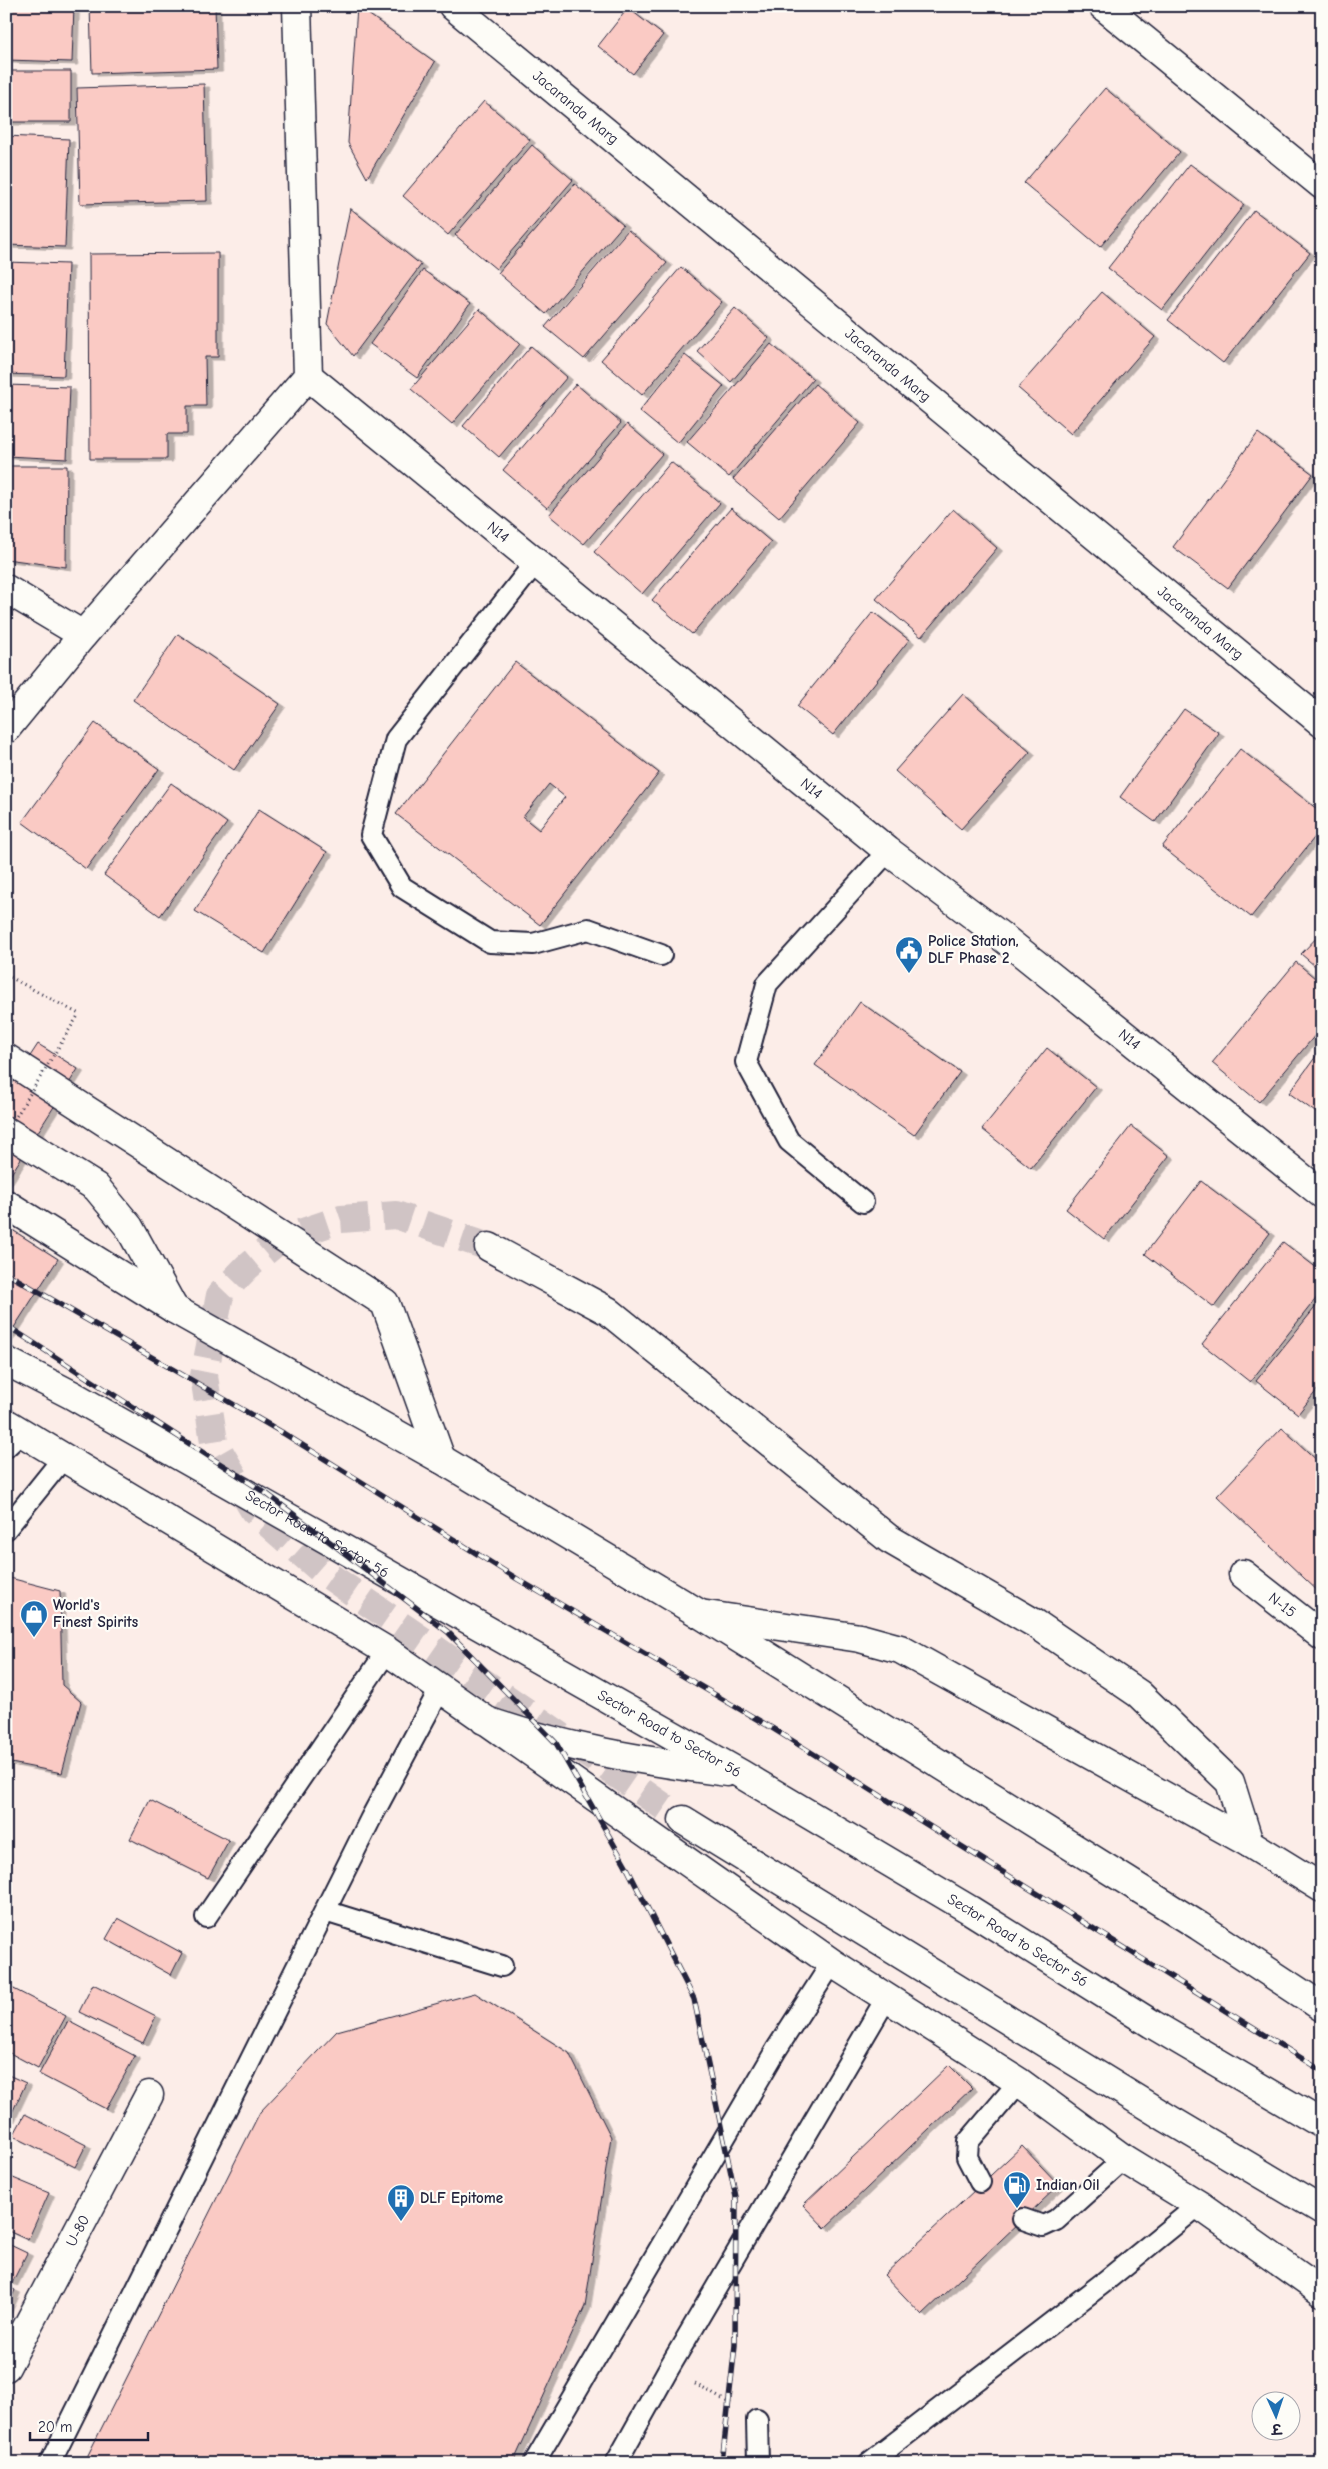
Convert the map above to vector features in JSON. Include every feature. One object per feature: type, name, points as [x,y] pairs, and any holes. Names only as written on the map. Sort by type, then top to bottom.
[{"type":"street","points":[[6,729],[83,635],[308,376],[297,6]]},
{"type":"street","name":"Jacaranda Marg","points":[[453,6],[1322,722]]},
{"type":"street","points":[[1103,6],[1322,185]]},
{"type":"street","name":"N14","points":[[308,376],[888,851],[1006,940],[1322,1194]]},
{"type":"street","points":[[6,589],[83,635]]},
{"type":"street","points":[[6,1058],[385,1303],[441,1459]]},
{"type":"street","points":[[6,1132],[96,1187],[129,1227],[174,1309]]},
{"type":"street","points":[[6,1204],[174,1309],[441,1459],[700,1614],[1238,1951],[1322,2007]]},
{"type":"street","points":[[489,1247],[608,1311],[889,1539],[1036,1624],[1139,1694],[1230,1782],[1249,1844]]},
{"type":"street","name":"Sector Road to Sector 56","points":[[6,1361],[90,1405],[740,1774],[970,1910],[1152,2024],[1322,2124]]},
{"type":"street","points":[[11,1434],[64,1457],[387,1651],[832,1963],[1019,2082],[1124,2159],[1199,2205],[1322,2292]]},
{"type":"street","name":"N-15","points":[[1243,1574],[1322,1636]]},
{"type":"street","points":[[700,1614],[860,1638],[900,1649],[1249,1844],[1322,1888]]},
{"type":"street","points":[[484,1720],[528,1735],[609,1754],[740,1774]]},
{"type":"street","points":[[683,1820],[1158,2113],[1322,2210]]},
{"type":"street","name":"U-80","points":[[6,2367],[149,2096]]},
{"type":"lane","points":[[535,563],[396,739],[371,835],[402,887],[490,942],[533,944],[588,929],[661,955]]},
{"type":"lane","points":[[863,1202],[789,1141],[746,1062],[767,984],[888,851]]},
{"type":"lane","points":[[6,1529],[64,1457]]},
{"type":"lane","points":[[206,1917],[387,1651]]},
{"type":"lane","points":[[50,2463],[325,1911],[440,1689]]},
{"type":"lane","points":[[325,1911],[502,1966]]},
{"type":"lane","points":[[534,2463],[776,2050],[832,1963]]},
{"type":"lane","points":[[616,2463],[668,2368],[887,1997]]},
{"type":"lane","points":[[980,2182],[968,2157],[968,2142],[1019,2082]]},
{"type":"lane","points":[[1023,2219],[1042,2226],[1056,2220],[1124,2159]]},
{"type":"lane","points":[[869,2463],[1103,2283],[1199,2205]]},
{"type":"lane","points":[[757,2420],[758,2463]]},
{"type":"path","points":[[6,975],[79,1014],[6,1132]]},
{"type":"path","points":[[668,2368],[757,2420]]},
{"type":"building","points":[[6,6],[74,6],[72,62],[6,60]]},
{"type":"building","points":[[90,6],[215,6],[217,69],[92,73]]},
{"type":"building","points":[[357,6],[435,62],[367,178],[348,143]]},
{"type":"building","points":[[628,8],[663,35],[633,74],[598,46]]},
{"type":"building","points":[[6,71],[71,71],[71,122],[6,122]]},
{"type":"building","points":[[204,84],[207,201],[80,204],[77,88]]},
{"type":"building","points":[[1105,88],[1180,152],[1100,247],[1024,183]]},
{"type":"building","points":[[484,101],[530,140],[448,235],[403,196]]},
{"type":"building","points":[[6,136],[69,139],[65,247],[6,245]]},
{"type":"building","points":[[532,145],[573,180],[496,269],[455,235]]},
{"type":"building","points":[[1190,164],[1244,205],[1162,310],[1108,268]]},
{"type":"building","points":[[575,184],[623,225],[546,314],[498,273]]},
{"type":"building","points":[[350,208],[421,265],[353,356],[327,324]]},
{"type":"building","points":[[1254,210],[1310,253],[1223,363],[1168,320]]},
{"type":"building","points":[[628,230],[667,263],[584,359],[545,327]]},
{"type":"building","points":[[218,253],[218,357],[205,357],[206,406],[187,406],[187,434],[167,434],[167,459],[90,459],[89,254]]},
{"type":"building","points":[[6,262],[68,264],[64,376],[6,374]]},
{"type":"building","points":[[681,267],[722,302],[642,395],[601,360]]},
{"type":"building","points":[[423,270],[470,304],[417,378],[370,344]]},
{"type":"building","points":[[1102,292],[1155,337],[1071,434],[1018,388]]},
{"type":"building","points":[[735,308],[769,338],[731,382],[697,351]]},
{"type":"building","points":[[479,309],[520,344],[452,424],[411,389]]},
{"type":"building","points":[[771,344],[813,379],[729,477],[687,442]]},
{"type":"building","points":[[531,346],[567,377],[499,457],[463,426]]},
{"type":"building","points":[[685,355],[724,386],[678,443],[639,411]]},
{"type":"building","points":[[576,384],[621,423],[547,508],[503,470]]},
{"type":"building","points":[[815,384],[860,423],[779,518],[733,479]]},
{"type":"building","points":[[6,385],[70,387],[67,459],[6,456]]},
{"type":"building","points":[[627,424],[662,454],[584,544],[549,515]]},
{"type":"building","points":[[1258,433],[1313,474],[1228,588],[1173,547]]},
{"type":"building","points":[[671,462],[720,503],[642,594],[594,552]]},
{"type":"building","points":[[6,466],[67,466],[66,567],[6,559]]},
{"type":"building","points":[[731,508],[771,542],[692,634],[652,600]]},
{"type":"building","points":[[953,509],[997,548],[921,637],[876,599]]},
{"type":"building","points":[[873,612],[909,640],[833,735],[797,706]]},
{"type":"building","points":[[178,634],[280,704],[234,770],[133,700]]},
{"type":"building","points":[[515,662],[659,773],[540,925],[396,814]],"holes":[[[549,784],[565,797],[539,830],[523,817]]]},
{"type":"building","points":[[963,694],[1030,752],[961,829],[895,771]]},
{"type":"building","points":[[1184,709],[1219,733],[1155,822],[1120,797]]},
{"type":"building","points":[[95,723],[159,769],[86,869],[22,822]]},
{"type":"building","points":[[1240,749],[1322,813],[1322,828],[1251,917],[1162,847]]},
{"type":"building","points":[[171,783],[227,823],[160,916],[104,875]]},
{"type":"building","points":[[259,809],[327,852],[264,953],[195,911]]},
{"type":"building","points":[[1322,932],[1322,972],[1301,954]]},
{"type":"building","points":[[1296,962],[1322,984],[1322,1027],[1259,1102],[1212,1063]]},
{"type":"building","points":[[860,1002],[960,1072],[914,1135],[815,1065]]},
{"type":"building","points":[[38,1044],[78,1069],[6,1182],[6,1093]]},
{"type":"building","points":[[1047,1048],[1096,1087],[1031,1168],[982,1129]]},
{"type":"building","points":[[1322,1048],[1322,1117],[1289,1093]]},
{"type":"building","points":[[1131,1126],[1169,1156],[1104,1239],[1066,1209]]},
{"type":"building","points":[[1201,1181],[1270,1233],[1214,1307],[1145,1254]]},
{"type":"building","points":[[6,1226],[58,1259],[6,1340]]},
{"type":"building","points":[[1283,1242],[1322,1272],[1322,1291],[1250,1382],[1202,1344]]},
{"type":"building","points":[[1322,1299],[1322,1384],[1298,1414],[1256,1381]]},
{"type":"building","points":[[1322,1398],[1322,1410],[1316,1406]]},
{"type":"building","points":[[1282,1428],[1322,1465],[1322,1595],[1217,1496]]},
{"type":"building","name":"World's Finest Spirits","points":[[6,1577],[60,1591],[62,1685],[81,1702],[62,1773],[6,1762]]},
{"type":"building","points":[[150,1800],[229,1840],[208,1878],[130,1839]]},
{"type":"building","points":[[118,1918],[182,1953],[171,1975],[106,1939]]},
{"type":"building","points":[[93,1984],[156,2016],[143,2043],[79,2012]]},
{"type":"building","points":[[6,1985],[66,2016],[38,2068],[6,2051]]},
{"type":"building","name":"DLF Epitome","points":[[475,1993],[569,2053],[611,2137],[585,2306],[513,2463],[84,2463],[260,2112],[337,2031]]},
{"type":"building","points":[[68,2021],[135,2056],[106,2109],[39,2074]]},
{"type":"building","points":[[949,2065],[972,2088],[825,2228],[803,2205]]},
{"type":"building","points":[[6,2074],[26,2083],[9,2119],[6,2118]]},
{"type":"building","points":[[25,2114],[86,2145],[75,2167],[13,2136]]},
{"type":"building","points":[[1022,2146],[1059,2185],[922,2315],[884,2275]]},
{"type":"building","points":[[6,2175],[49,2193],[28,2240],[6,2230]]},
{"type":"building","points":[[6,2243],[27,2253],[12,2283],[6,2280]]},
{"type":"building","points":[[6,2286],[15,2290],[6,2310]]},
{"type":"tunnel","points":[[489,1247],[396,1215],[341,1219],[279,1240],[247,1267],[220,1295],[204,1376],[214,1442],[254,1511],[322,1571],[683,1820]]},
{"type":"railway","points":[[6,1273],[283,1433],[519,1580],[772,1728],[1322,2071]]},
{"type":"railway","points":[[6,1325],[267,1494],[448,1632],[556,1743],[625,1864],[694,1999],[736,2197],[735,2345],[722,2463]]},
{"type":"place","name":"Police Station, DLF Phase 2","points":[[909,974]]},
{"type":"place","name":"World's Finest Spirits","points":[[34,1638]]},
{"type":"place","name":"Indian Oil","points":[[1017,2209]]},
{"type":"place","name":"DLF Epitome","points":[[401,2222]]}]
